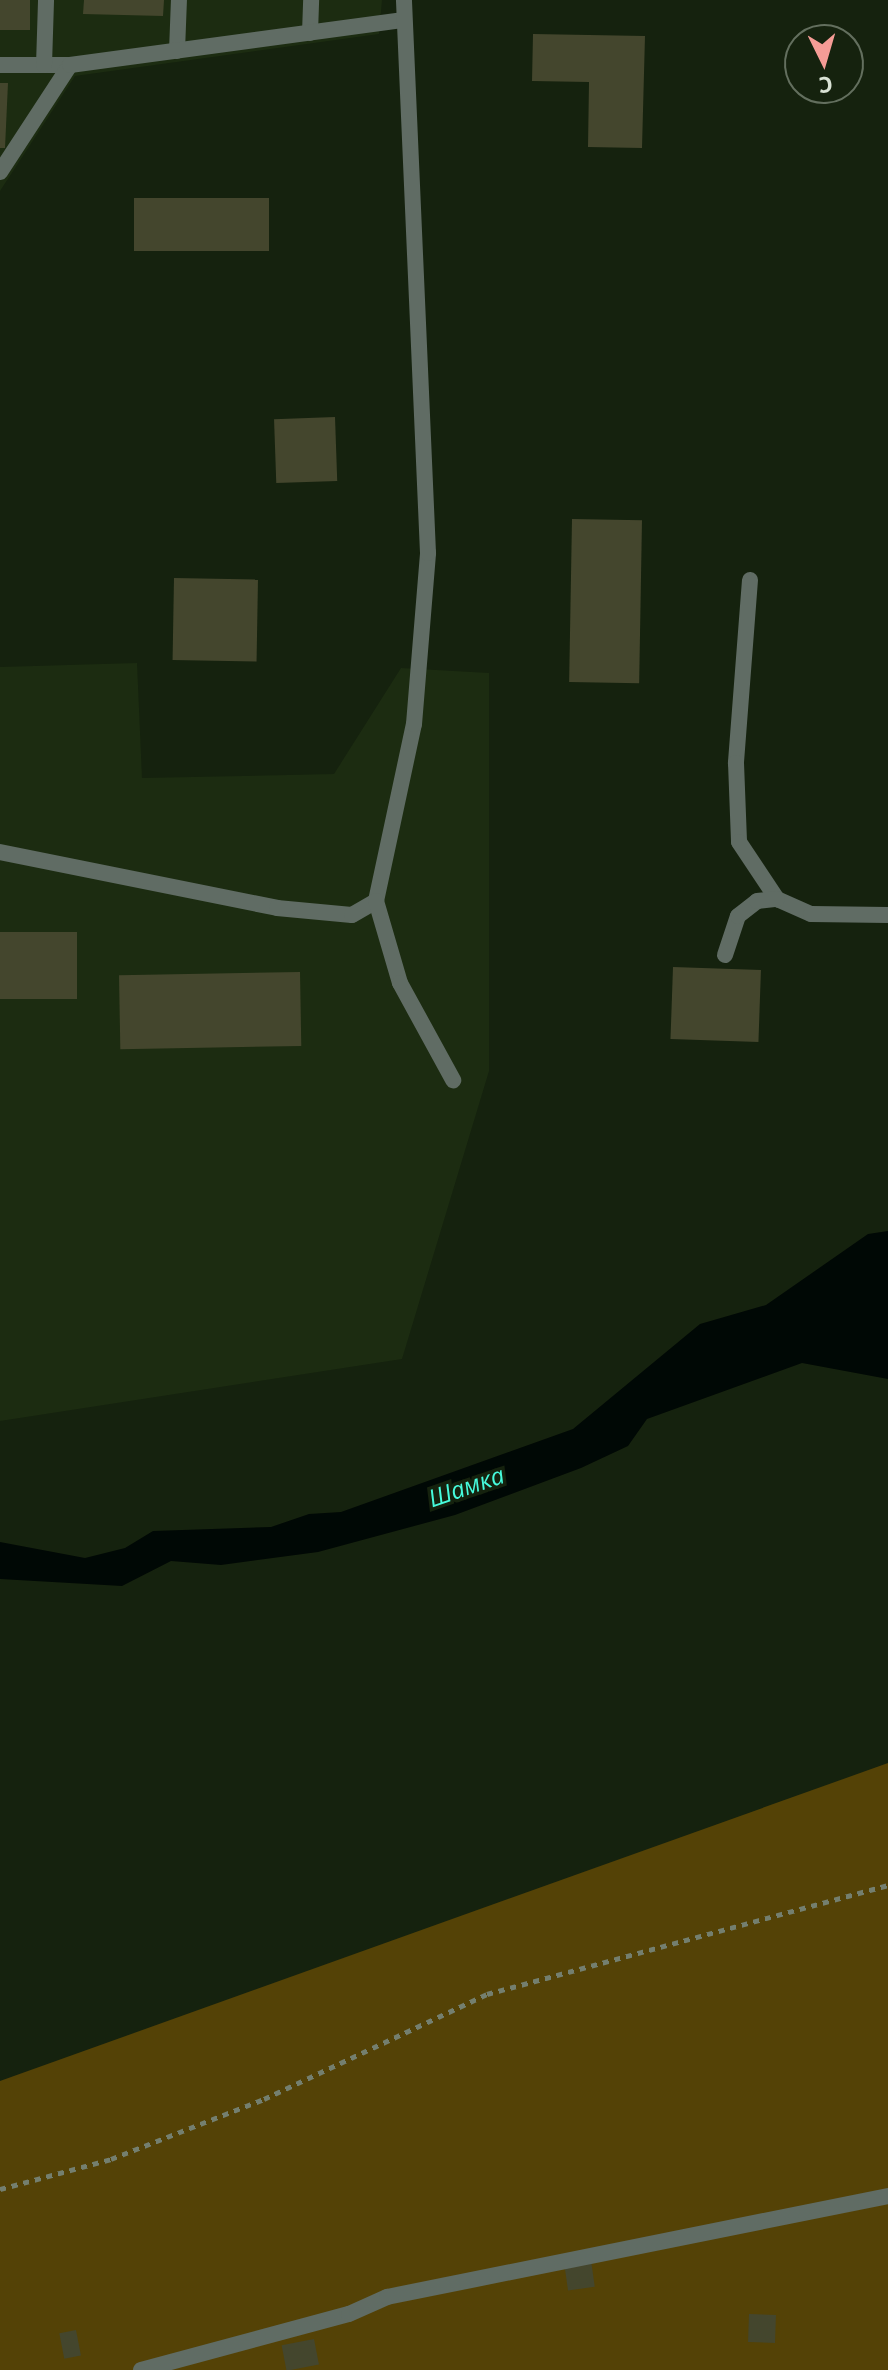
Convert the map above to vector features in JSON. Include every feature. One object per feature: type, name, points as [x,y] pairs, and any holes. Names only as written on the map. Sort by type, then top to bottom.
[{"type":"lane","points":[[44,65],[46,0]]},
{"type":"lane","points":[[177,51],[179,0]]},
{"type":"lane","points":[[310,33],[311,0]]},
{"type":"lane","points":[[404,0],[402,20],[428,553],[414,724],[376,901],[400,983],[453,1080]]},
{"type":"lane","points":[[0,65],[70,65],[402,20]]},
{"type":"lane","points":[[0,172],[70,65]]},
{"type":"lane","points":[[750,580],[735,817],[739,842],[777,899]]},
{"type":"lane","points":[[0,852],[277,908],[352,915],[376,901]]},
{"type":"lane","points":[[725,955],[738,916],[757,901],[777,899],[811,914],[888,915]]},
{"type":"lane","points":[[141,2370],[349,2314],[387,2297],[888,2196]]},
{"type":"path","points":[[0,2189],[111,2159],[264,2099],[487,1994],[888,1885]]},
{"type":"shaded area","points":[[0,0],[382,0],[379,34],[75,76],[0,191]]},
{"type":"shaded area","points":[[137,663],[142,778],[334,774],[401,668],[489,673],[489,1071],[402,1359],[0,1421],[0,667]]},
{"type":"shaded area","points":[[888,1763],[888,2370],[0,2370],[0,2081]]},
{"type":"water","name":"Шамка","points":[[888,1231],[888,1379],[802,1363],[647,1419],[628,1446],[581,1468],[455,1515],[318,1552],[221,1565],[171,1561],[122,1586],[0,1579],[0,1542],[85,1558],[125,1548],[153,1531],[271,1527],[309,1514],[341,1512],[573,1429],[700,1324],[766,1305],[868,1234]]},
{"type":"building","points":[[0,0],[30,0],[30,30],[0,30]]},
{"type":"building","points":[[84,0],[164,0],[163,16],[83,14]]},
{"type":"building","points":[[533,34],[645,36],[642,148],[588,147],[589,82],[532,81]]},
{"type":"building","points":[[0,83],[8,83],[5,148],[0,148]]},
{"type":"building","points":[[134,198],[269,198],[269,251],[134,251]]},
{"type":"building","points":[[335,417],[337,481],[276,483],[274,419]]},
{"type":"building","points":[[572,519],[642,520],[639,683],[569,682]]},
{"type":"building","points":[[174,578],[258,579],[257,661],[173,660]]},
{"type":"building","points":[[0,932],[77,932],[77,999],[0,999]]},
{"type":"building","points":[[673,967],[761,970],[758,1042],[670,1039]]},
{"type":"building","points":[[300,972],[301,1046],[120,1049],[119,975]]},
{"type":"building","points":[[591,2260],[595,2287],[568,2290],[564,2264]]},
{"type":"building","points":[[749,2314],[776,2315],[775,2343],[748,2342]]},
{"type":"building","points":[[76,2330],[81,2356],[64,2359],[59,2333]]},
{"type":"building","points":[[314,2339],[319,2365],[286,2370],[282,2345]]}]
